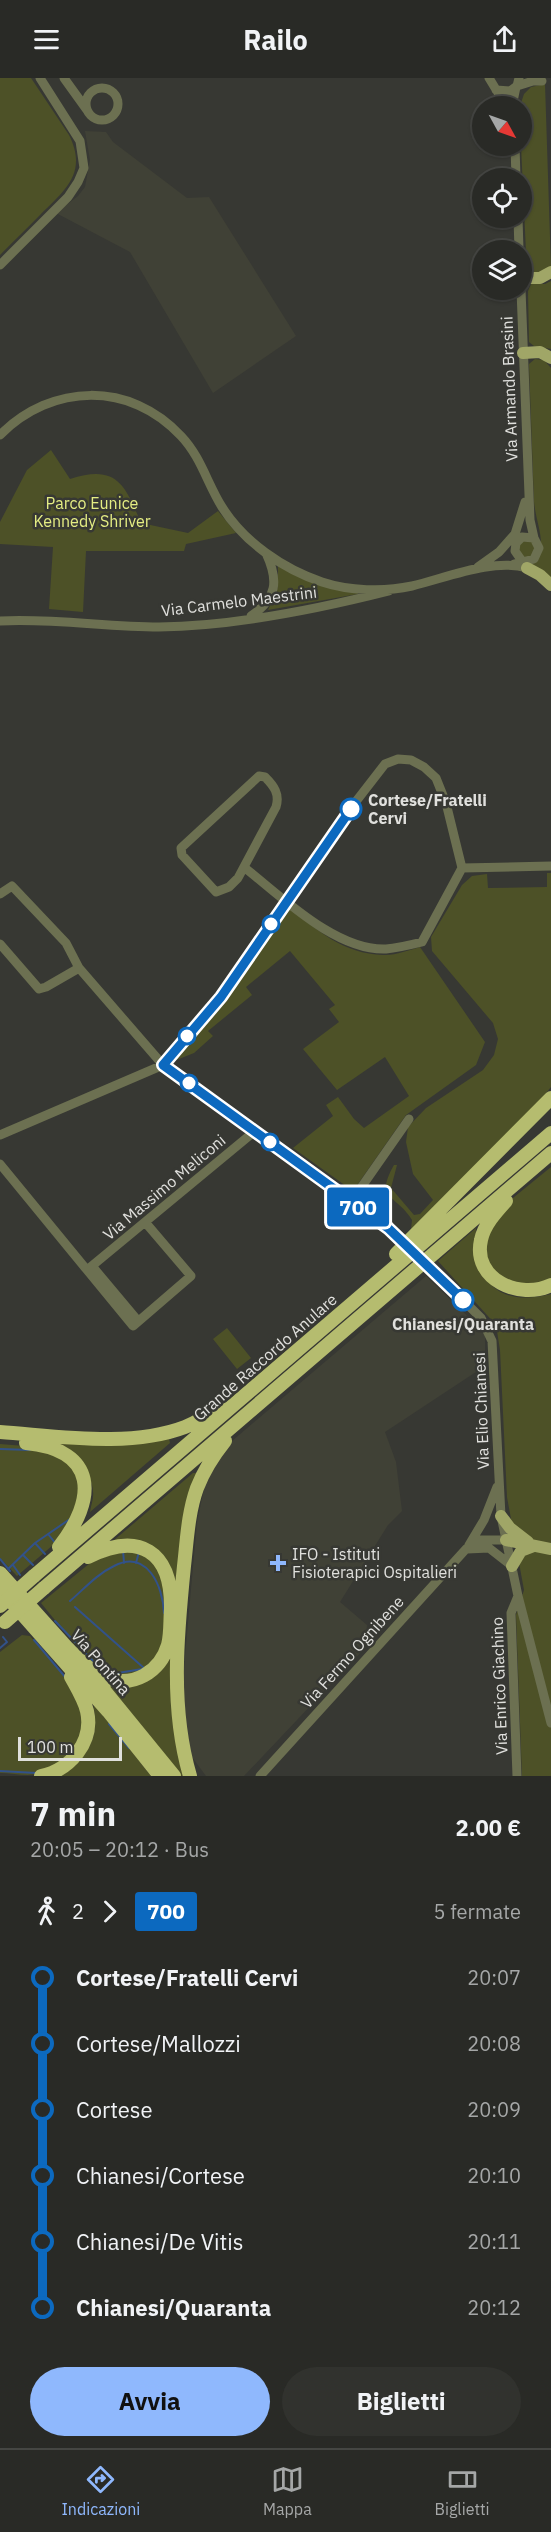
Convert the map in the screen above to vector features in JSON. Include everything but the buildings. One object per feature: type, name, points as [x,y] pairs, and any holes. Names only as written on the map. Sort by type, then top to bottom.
[{"type":"highway","points":[[356,1300],[444,1204],[551,1098]]},
{"type":"highway","name":"Grande Raccordo Anulare","points":[[0,1606],[551,1133]]},
{"type":"highway","points":[[546,1158],[490,1220],[483,1232],[480,1248],[488,1273],[503,1285],[525,1291],[538,1290],[551,1285]]},
{"type":"highway","name":"Grande Raccordo Anulare","points":[[2,1624],[546,1158]]},
{"type":"highway","points":[[0,1432],[98,1438],[137,1437],[165,1433],[196,1422],[275,1369]]},
{"type":"highway","points":[[190,1776],[179,1729],[177,1675],[181,1594],[189,1522],[196,1490],[204,1472],[244,1417]]},
{"type":"highway","points":[[0,1442],[43,1445],[58,1449],[74,1462],[83,1479],[85,1500],[77,1521],[38,1573]]},
{"type":"highway","points":[[58,1576],[100,1551],[113,1546],[129,1545],[142,1548],[155,1557],[165,1569],[171,1586],[168,1645],[161,1660],[146,1675],[128,1681],[106,1678],[61,1649]]},
{"type":"highway","name":"Via Pontina","points":[[0,1573],[160,1776]]},
{"type":"highway","name":"Via Pontina","points":[[0,1589],[114,1701],[174,1776]]},
{"type":"highway","points":[[40,1776],[58,1770],[72,1759],[82,1746],[88,1728],[84,1703],[61,1649]]},
{"type":"main road","points":[[532,278],[543,277],[551,272]]},
{"type":"main road","points":[[523,353],[540,352],[551,358]]},
{"type":"main road","points":[[521,564],[540,575],[551,585]]},
{"type":"main road","points":[[501,1516],[513,1531],[534,1546]]},
{"type":"main road","points":[[506,1540],[551,1550]]},
{"type":"main road","points":[[512,1566],[521,1551],[534,1546]]},
{"type":"street","points":[[0,265],[68,197],[82,174],[84,157],[80,141],[40,78]]},
{"type":"street","points":[[48,89],[63,78],[91,116],[102,120],[112,117],[116,112],[118,101],[112,92],[102,88],[96,90],[71,87]]},
{"type":"street","points":[[489,78],[500,96]]},
{"type":"street","points":[[496,90],[505,92],[517,83],[542,81]]},
{"type":"street","points":[[88,111],[87,99],[96,90]]},
{"type":"street","name":"Via Armando Brasini","points":[[521,300],[530,520],[534,538],[539,544],[537,556],[521,564]]},
{"type":"street","points":[[0,435],[30,411],[63,398],[105,396],[142,407],[160,418],[185,440],[200,462],[224,510],[266,553],[310,578],[358,594],[408,586],[474,570],[521,564],[516,555],[515,539]]},
{"type":"street","name":"Via Armando Brasini","points":[[515,539],[528,488]]},
{"type":"street","points":[[474,570],[515,539],[534,538]]},
{"type":"street","points":[[249,618],[266,603],[273,588],[273,570],[266,553]]},
{"type":"street","name":"Via Carmelo Maestrini","points":[[0,621],[163,627],[249,618],[358,594]]},
{"type":"street","points":[[0,1135],[163,1065],[221,997],[287,901],[376,772],[385,764],[398,759],[411,760],[420,764],[437,780],[446,804],[462,868],[422,942],[386,949],[349,943],[323,928],[287,901],[245,868]]},
{"type":"street","points":[[264,776],[275,789],[278,802],[245,868],[233,884],[216,892],[182,855],[180,849],[256,777],[264,776]]},
{"type":"street","points":[[462,868],[551,866]]},
{"type":"street","name":"Via Elio Chianesi","points":[[0,894],[9,886],[16,889],[66,943],[79,968],[163,1065],[388,1228],[480,1318],[492,1341],[501,1516],[518,1596],[551,1723]]},
{"type":"street","points":[[0,944],[39,989],[79,968]]},
{"type":"street","points":[[351,1202],[409,1119]]},
{"type":"street","name":"Via Massimo Meliconi","points":[[90,1268],[255,1131]]},
{"type":"street","points":[[0,1164],[136,1324],[191,1276],[145,1222]]},
{"type":"street","name":"Via Fermo Ognibene","points":[[260,1776],[466,1549],[484,1520],[499,1481]]},
{"type":"street","points":[[466,1549],[478,1540],[506,1540]]},
{"type":"street","points":[[466,1549],[481,1546],[489,1548],[512,1566]]},
{"type":"street","name":"Via Enrico Giachino","points":[[517,1776],[511,1613],[518,1596]]},
{"type":"shaded area","points":[[85,131],[106,132],[113,142],[187,198],[209,197],[296,336],[213,393],[130,252],[56,213],[78,196],[85,187],[90,160]]},
{"type":"shaded area","name":"IFO - Istituti Fisioterapici Ospitalieri","points":[[426,1276],[485,1333],[485,1366],[385,1432],[396,1462],[402,1511],[388,1525],[340,1602],[367,1625],[366,1647],[244,1776],[206,1776],[186,1749],[182,1690],[197,1522],[205,1484],[211,1469],[232,1441]]},
{"type":"green space","points":[[0,78],[31,78],[69,135],[76,160],[75,170],[65,189],[0,255]]},
{"type":"green space","points":[[545,84],[551,268],[546,273],[532,273],[532,240],[525,240],[525,228],[532,228],[532,168],[522,168],[521,156],[532,156],[532,96],[523,96],[531,87]]},
{"type":"green space","points":[[551,281],[551,349],[534,346],[529,342],[528,300],[532,300],[532,284],[545,284]]},
{"type":"green space","points":[[535,359],[544,360],[551,368],[551,580],[530,565],[540,553],[541,545],[534,502],[529,364]]},
{"type":"green space","name":"Parco Eunice Kennedy Shriver","points":[[51,450],[70,479],[99,474],[117,481],[130,498],[141,523],[188,533],[218,511],[236,533],[186,544],[184,551],[86,551],[83,612],[49,609],[53,547],[0,544],[0,522],[27,470]]},
{"type":"green space","points":[[522,541],[534,542],[535,554],[527,558],[521,556],[518,545]]},
{"type":"green space","points":[[278,566],[358,594],[268,610],[278,587]]},
{"type":"green space","points":[[547,873],[551,873],[551,1087],[539,1102],[411,1229],[412,1220],[390,1196],[386,1185],[394,1165],[397,1165],[391,1188],[414,1215],[420,1214],[433,1200],[413,1174],[406,1142],[408,1127],[426,1108],[483,1070],[494,1055],[498,1039],[493,1023],[432,951],[431,937],[462,885],[472,876],[487,874],[488,888],[547,887]]},
{"type":"green space","points":[[288,906],[320,932],[356,950],[369,954],[387,955],[420,947],[485,1042],[476,1065],[406,1115],[353,1191],[293,1148],[333,1116],[326,1105],[338,1097],[354,1119],[364,1128],[409,1096],[385,1057],[337,1090],[303,1049],[339,1022],[329,1009],[335,1005],[290,951],[246,987],[252,995],[208,1031],[213,1036],[194,1053],[169,1063]]},
{"type":"green space","points":[[551,1167],[551,1282],[547,1284],[510,1284],[488,1266],[484,1246],[502,1207]]},
{"type":"green space","points":[[476,1228],[479,1262],[492,1286],[516,1297],[551,1294],[551,1776],[522,1776],[516,1615],[524,1590],[507,1497],[500,1350],[496,1325],[438,1261]]},
{"type":"green space","points":[[227,1328],[251,1358],[237,1369],[213,1339]]},
{"type":"green space","points":[[169,1439],[170,1443],[90,1512],[93,1494],[89,1477],[74,1457],[55,1442]]},
{"type":"green space","points":[[0,1444],[49,1448],[73,1463],[82,1501],[60,1539],[17,1576],[0,1558]]},
{"type":"green space","points":[[193,1473],[197,1473],[178,1594],[169,1570],[155,1557],[113,1541]]},
{"type":"green space","points":[[117,1550],[144,1555],[164,1574],[166,1642],[159,1659],[130,1678],[102,1671],[81,1652],[41,1603],[95,1559]]},
{"type":"green space","points":[[22,1635],[30,1636],[61,1672],[75,1692],[82,1713],[80,1736],[69,1755],[51,1769],[28,1775],[0,1773],[0,1652]]},
{"type":"green space","points":[[175,1649],[188,1776],[181,1776],[105,1680],[150,1680],[161,1671]]},
{"type":"green space","points":[[93,1702],[151,1776],[57,1776],[90,1745],[95,1728]]},
{"type":"waterway","points":[[0,1449],[30,1450]]},
{"type":"waterway","points":[[8,1569],[35,1543],[70,1519]]},
{"type":"waterway","points":[[48,1534],[56,1544]]},
{"type":"waterway","points":[[35,1543],[45,1554]]},
{"type":"waterway","points":[[123,1550],[124,1563]]},
{"type":"waterway","points":[[136,1563],[139,1552]]},
{"type":"waterway","points":[[23,1555],[33,1565]]},
{"type":"waterway","points":[[0,1559],[10,1571]]},
{"type":"waterway","points":[[70,1601],[108,1569],[126,1562],[136,1562],[144,1566],[156,1582],[164,1613]]},
{"type":"waterway","points":[[13,1565],[20,1575]]},
{"type":"waterway","points":[[75,1607],[145,1669]]},
{"type":"waterway","points":[[55,1621],[97,1665]]},
{"type":"waterway","points":[[0,1648],[7,1642],[3,1637]]},
{"type":"waterway","points":[[34,1640],[66,1678]]},
{"type":"waterway","points":[[112,1674],[142,1669]]},
{"type":"waterway","points":[[109,1724],[129,1748]]},
{"type":"waterway","points":[[0,1771],[36,1773]]},
{"type":"bus line","name":"700","points":[[351,809],[221,997],[163,1065],[388,1228],[463,1300]]},
{"type":"place","name":"Cortese/Fratelli Cervi","points":[[351,809]]},
{"type":"place","name":"Chianesi/Quaranta","points":[[463,1300]]},
{"type":"place","name":"IFO - Istituti Fisioterapici Ospitalieri","points":[[278,1563]]}]
